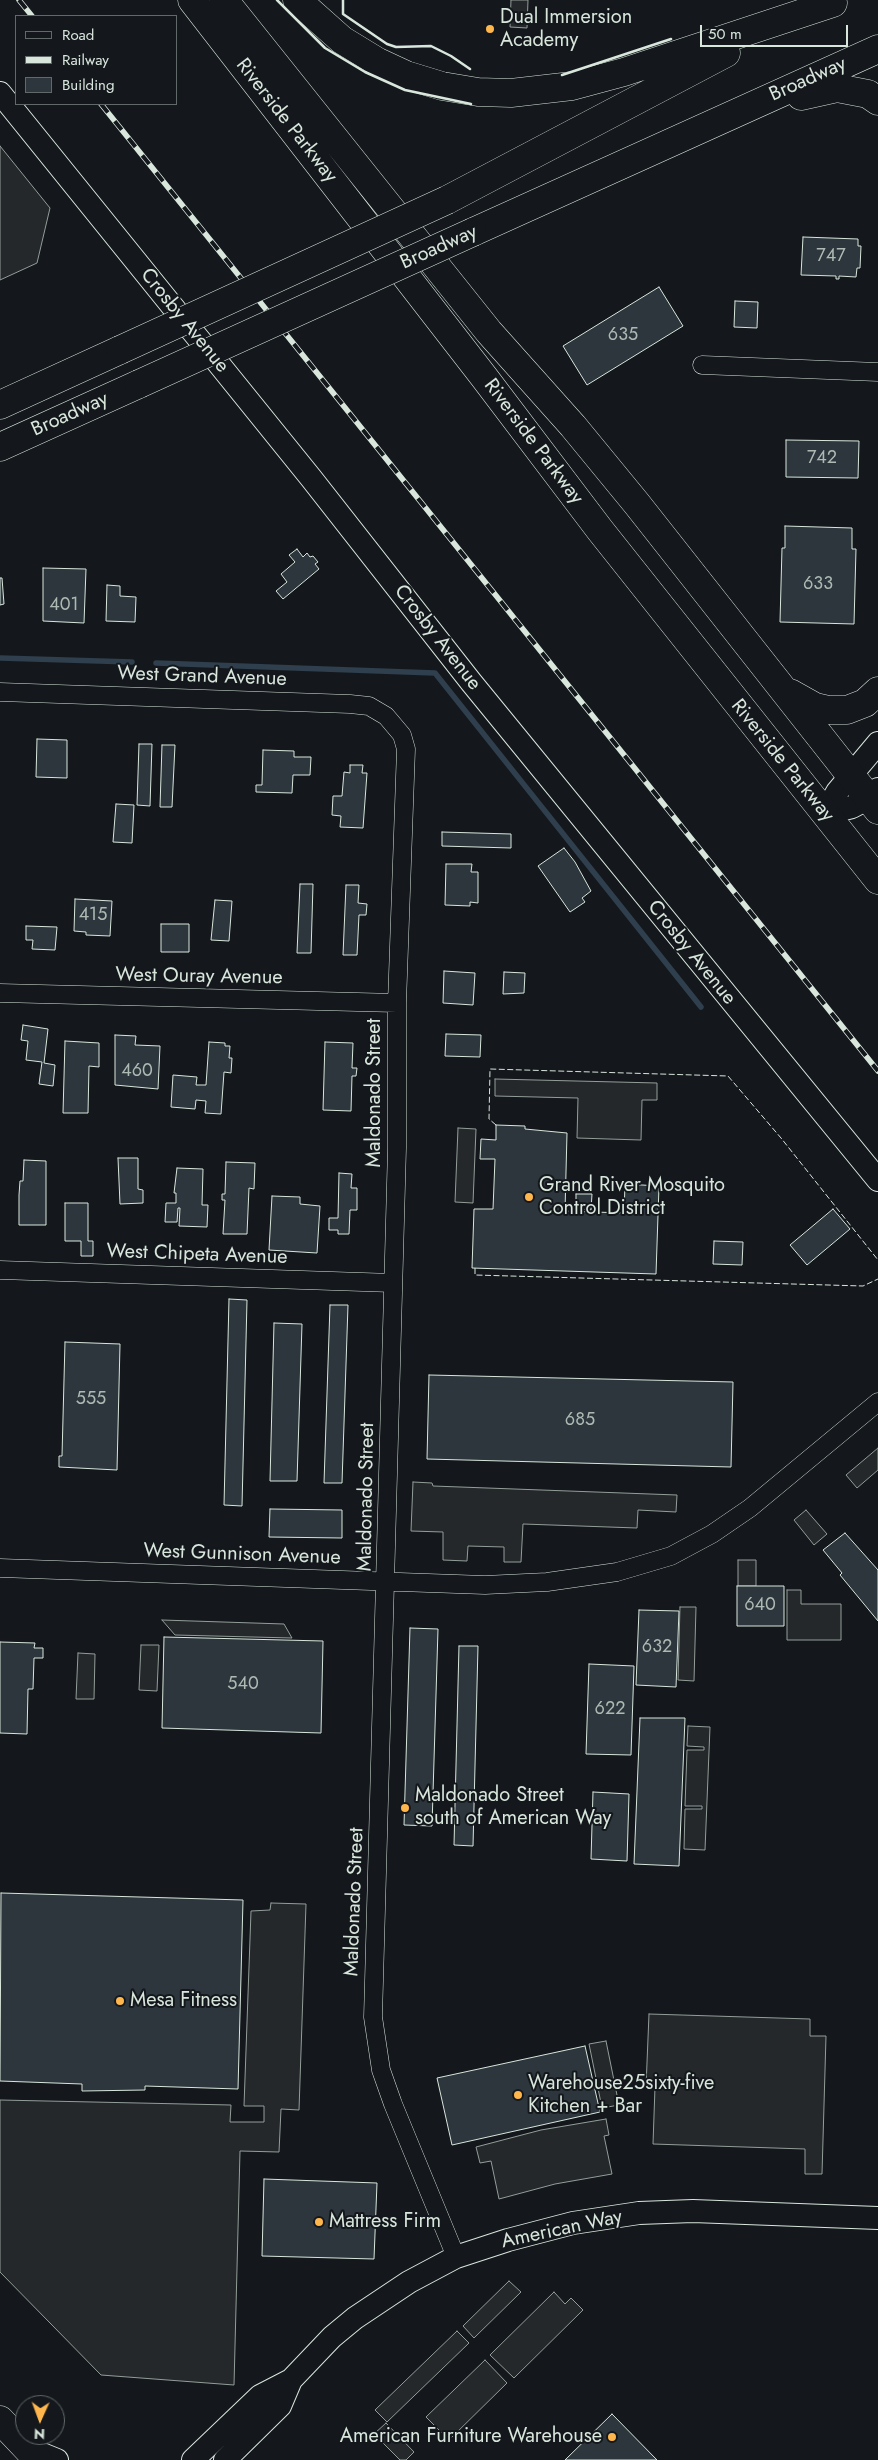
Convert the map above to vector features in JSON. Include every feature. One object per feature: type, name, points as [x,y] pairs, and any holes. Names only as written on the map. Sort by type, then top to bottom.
[{"type":"main road","name":"Riverside Parkway","points":[[192,0],[472,361],[600,530],[878,880]]},
{"type":"main road","name":"Riverside Parkway","points":[[224,0],[489,332],[573,426],[850,774],[875,799]]},
{"type":"main road","points":[[297,0],[342,40],[378,62],[406,75],[442,86],[478,92],[511,93],[572,86],[624,72],[837,2]]},
{"type":"main road","name":"Broadway","points":[[0,405],[447,200],[533,157],[612,112],[708,62],[837,2]]},
{"type":"main road","name":"Broadway","points":[[0,447],[713,122],[878,49]]},
{"type":"main road","points":[[713,122],[815,92],[837,88],[868,94],[878,100]]},
{"type":"main road","points":[[781,687],[804,702],[828,710],[853,708],[864,703],[878,691]]},
{"type":"main road","points":[[0,2420],[31,2453]]},
{"type":"street","name":"Crosby Avenue","points":[[0,93],[478,689],[878,1180]]},
{"type":"street","points":[[702,365],[878,372]]},
{"type":"street","name":"West Grand Avenue","points":[[0,692],[350,704],[369,706],[386,716],[395,726]]},
{"type":"street","name":"Maldonado Street","points":[[395,726],[402,735],[406,748],[397,1003],[398,1106],[373,2017],[381,2070],[456,2257]]},
{"type":"street","points":[[824,814],[850,774],[878,743]]},
{"type":"street","points":[[824,814],[852,808],[875,799]]},
{"type":"street","name":"West Ouray Avenue","points":[[0,993],[397,1003]]},
{"type":"street","name":"West Chipeta Avenue","points":[[0,1270],[393,1283]]},
{"type":"street","name":"West Gunnison Avenue","points":[[0,1568],[484,1585],[547,1582],[618,1572],[671,1556],[712,1534],[750,1508],[878,1402]]},
{"type":"street","name":"American Way","points":[[193,2460],[260,2396],[291,2380],[332,2337],[355,2318],[409,2282],[456,2257],[508,2240],[573,2223],[639,2213],[693,2211],[878,2218]]},
{"type":"street","name":"American Way","points":[[226,2460],[280,2406],[291,2380]]},
{"type":"street","points":[[31,2453],[57,2460]]},
{"type":"shaded area","points":[[511,0],[528,0],[527,28],[510,27]]},
{"type":"shaded area","points":[[0,146],[50,208],[37,263],[0,280]]},
{"type":"shaded area","points":[[495,1079],[657,1083],[657,1100],[642,1100],[641,1140],[577,1138],[578,1098],[495,1096]]},
{"type":"shaded area","points":[[458,1128],[476,1129],[473,1203],[455,1202]]},
{"type":"shaded area","points":[[878,1448],[878,1470],[857,1488],[846,1475]]},
{"type":"shaded area","points":[[413,1482],[432,1483],[433,1486],[677,1495],[676,1512],[638,1510],[637,1528],[523,1524],[521,1562],[504,1562],[504,1547],[468,1546],[467,1561],[443,1560],[443,1532],[411,1531]]},
{"type":"shaded area","points":[[806,1510],[827,1534],[814,1545],[794,1520]]},
{"type":"shaded area","points":[[738,1560],[756,1560],[756,1586],[738,1586]]},
{"type":"shaded area","points":[[787,1590],[801,1590],[801,1604],[841,1604],[841,1640],[787,1640]]},
{"type":"shaded area","points":[[680,1607],[696,1607],[694,1681],[678,1680]]},
{"type":"shaded area","points":[[162,1620],[284,1624],[292,1638],[175,1635]]},
{"type":"shaded area","points":[[141,1645],[159,1645],[157,1691],[139,1690]]},
{"type":"shaded area","points":[[78,1653],[95,1654],[94,1699],[76,1699]]},
{"type":"shaded area","points":[[688,1726],[710,1727],[705,1850],[684,1849],[685,1809],[702,1809],[702,1806],[685,1806],[687,1750],[704,1750],[704,1747],[687,1746]]},
{"type":"shaded area","points":[[271,1903],[306,1904],[299,2110],[281,2109],[279,2152],[240,2151],[234,2385],[101,2375],[0,2272],[0,2100],[231,2105],[230,2122],[264,2122],[264,2106],[244,2106],[251,1911],[270,1910]]},
{"type":"shaded area","points":[[649,2014],[810,2019],[810,2036],[826,2036],[822,2174],[805,2174],[805,2149],[653,2144],[655,2087],[646,2087]]},
{"type":"shaded area","points":[[606,2041],[619,2105],[602,2108],[589,2044]]},
{"type":"shaded area","points":[[606,2119],[609,2135],[604,2136],[612,2174],[555,2184],[499,2199],[491,2161],[480,2163],[476,2147],[541,2130]]},
{"type":"shaded area","points":[[509,2281],[521,2292],[474,2338],[463,2326]]},
{"type":"shaded area","points":[[554,2292],[565,2304],[571,2298],[583,2310],[514,2378],[490,2355]]},
{"type":"shaded area","points":[[457,2331],[469,2343],[387,2422],[375,2410]]},
{"type":"shaded area","points":[[485,2360],[507,2383],[449,2440],[426,2417]]},
{"type":"shaded area","points":[[386,2423],[414,2452],[406,2460],[400,2460],[374,2434]]},
{"type":"building","points":[[803,237],[858,239],[858,246],[861,246],[860,268],[857,268],[856,277],[839,276],[839,279],[836,279],[836,276],[801,275]]},
{"type":"building","points":[[659,287],[683,326],[587,385],[563,346]]},
{"type":"building","points":[[735,301],[758,302],[757,328],[734,327]]},
{"type":"building","points":[[786,440],[859,441],[858,478],[786,477]]},
{"type":"building","points":[[785,526],[852,528],[852,549],[856,549],[854,624],[780,622],[782,548],[785,548]]},
{"type":"building","points":[[297,549],[303,557],[307,553],[310,557],[313,556],[318,562],[315,564],[319,569],[283,599],[276,591],[287,582],[281,574],[295,562],[289,555]]},
{"type":"building","points":[[43,568],[86,569],[84,623],[43,621]]},
{"type":"building","points":[[0,578],[2,578],[4,604],[0,605]]},
{"type":"building","points":[[107,585],[120,586],[120,596],[136,597],[135,622],[106,621]]},
{"type":"building","points":[[37,739],[67,740],[67,778],[36,777]]},
{"type":"building","points":[[139,744],[152,744],[150,806],[137,805]]},
{"type":"building","points":[[162,745],[175,745],[172,807],[160,807]]},
{"type":"building","points":[[263,750],[294,751],[294,757],[311,757],[310,775],[293,775],[292,793],[256,792],[256,785],[262,785]]},
{"type":"building","points":[[350,765],[363,765],[362,773],[367,773],[363,828],[340,827],[341,816],[332,815],[333,796],[342,796],[344,772],[350,773]]},
{"type":"building","points":[[116,804],[134,805],[132,843],[113,842]]},
{"type":"building","points":[[442,832],[511,834],[511,848],[442,846]]},
{"type":"building","points":[[564,848],[575,862],[591,891],[582,898],[585,902],[570,912],[538,866]]},
{"type":"building","points":[[446,864],[472,864],[471,872],[478,872],[478,903],[470,902],[470,906],[445,905]]},
{"type":"building","points":[[300,884],[313,884],[311,953],[297,953]]},
{"type":"building","points":[[346,885],[359,885],[358,903],[367,904],[366,915],[359,915],[357,955],[343,955]]},
{"type":"building","points":[[75,899],[112,901],[110,936],[86,935],[86,932],[74,931]]},
{"type":"building","points":[[215,900],[232,901],[229,941],[211,940]]},
{"type":"building","points":[[161,924],[189,924],[189,952],[161,952]]},
{"type":"building","points":[[26,926],[57,927],[55,950],[32,949],[33,940],[26,940]]},
{"type":"building","points":[[444,971],[475,973],[473,1005],[443,1003]]},
{"type":"building","points":[[504,972],[525,973],[524,993],[503,994]]},
{"type":"building","points":[[23,1025],[48,1029],[44,1063],[55,1065],[53,1086],[39,1084],[42,1062],[26,1060],[28,1041],[21,1040]]},
{"type":"building","points":[[446,1034],[481,1035],[480,1057],[445,1056]]},
{"type":"building","points":[[115,1035],[136,1036],[135,1045],[160,1046],[158,1089],[115,1085]]},
{"type":"building","points":[[65,1041],[99,1043],[99,1067],[89,1066],[88,1113],[63,1113]]},
{"type":"building","points":[[209,1042],[225,1043],[225,1046],[230,1046],[229,1058],[232,1058],[231,1073],[224,1072],[221,1114],[205,1113],[206,1101],[196,1100],[195,1109],[171,1107],[173,1075],[197,1077],[196,1085],[206,1085]]},
{"type":"building","points":[[325,1042],[353,1043],[352,1068],[357,1068],[356,1076],[352,1076],[351,1111],[323,1110]]},
{"type":"building","name":"Grand River Mosquito Control District","points":[[496,1125],[525,1126],[525,1129],[567,1133],[565,1211],[624,1213],[625,1184],[659,1186],[656,1274],[472,1268],[474,1209],[493,1209],[495,1159],[480,1159],[481,1139],[496,1140]]},
{"type":"building","points":[[118,1158],[138,1158],[138,1189],[143,1190],[143,1203],[120,1204]]},
{"type":"building","points":[[24,1160],[46,1161],[46,1225],[19,1225],[20,1181],[23,1181]]},
{"type":"building","points":[[226,1162],[255,1163],[254,1189],[249,1188],[247,1234],[223,1234],[225,1200],[222,1200],[222,1194],[225,1194]]},
{"type":"building","points":[[177,1168],[203,1169],[202,1205],[208,1205],[207,1227],[179,1226],[180,1208],[178,1208],[177,1222],[165,1222],[166,1203],[176,1203],[176,1193],[174,1193]]},
{"type":"building","points":[[339,1173],[352,1174],[351,1188],[357,1188],[357,1210],[350,1210],[349,1234],[338,1234],[338,1230],[329,1230],[329,1218],[338,1218]]},
{"type":"building","points":[[576,1194],[592,1194],[591,1210],[576,1209]]},
{"type":"building","points":[[272,1196],[300,1197],[300,1204],[320,1206],[317,1253],[269,1250]]},
{"type":"building","points":[[65,1203],[88,1203],[88,1241],[93,1241],[93,1256],[81,1256],[81,1241],[65,1241]]},
{"type":"building","points":[[833,1209],[850,1229],[807,1265],[790,1245]]},
{"type":"building","points":[[714,1241],[743,1242],[742,1265],[713,1264]]},
{"type":"building","points":[[229,1299],[247,1300],[242,1506],[224,1505]]},
{"type":"building","points":[[330,1305],[348,1305],[342,1483],[324,1483]]},
{"type":"building","points":[[274,1323],[302,1324],[297,1481],[270,1481]]},
{"type":"building","points":[[65,1342],[120,1344],[117,1470],[59,1467],[59,1456],[62,1456]]},
{"type":"building","points":[[429,1375],[733,1382],[731,1467],[427,1459]]},
{"type":"building","points":[[270,1509],[342,1510],[342,1538],[269,1537]]},
{"type":"building","points":[[845,1533],[878,1570],[878,1621],[840,1575],[842,1573],[823,1550]]},
{"type":"building","points":[[737,1586],[784,1586],[784,1626],[737,1626]]},
{"type":"building","points":[[639,1610],[679,1611],[676,1687],[636,1685]]},
{"type":"building","points":[[410,1628],[438,1629],[432,1826],[404,1825]]},
{"type":"building","points":[[164,1637],[323,1641],[321,1733],[162,1728]]},
{"type":"building","points":[[0,1642],[35,1643],[34,1648],[43,1648],[43,1658],[34,1658],[33,1689],[28,1689],[27,1734],[0,1733]]},
{"type":"building","points":[[459,1646],[478,1646],[473,1846],[454,1845]]},
{"type":"building","points":[[589,1664],[634,1666],[631,1755],[586,1754]]},
{"type":"building","points":[[640,1718],[685,1718],[679,1866],[634,1864]]},
{"type":"building","points":[[593,1792],[629,1794],[627,1861],[591,1859]]},
{"type":"building","name":"Mesa Fitness","points":[[1,1893],[243,1900],[238,2089],[145,2086],[145,2090],[82,2091],[82,2084],[0,2081]]},
{"type":"building","name":"Warehouse25sixty-five Kitchen + Bar","points":[[585,2046],[600,2112],[452,2145],[437,2078]]},
{"type":"building","name":"Mattress Firm","points":[[264,2179],[377,2183],[374,2259],[262,2256]]},
{"type":"building","name":"American Furniture Warehouse","points":[[612,2414],[657,2460],[565,2460]]},
{"type":"waterway","points":[[0,658],[132,662]]},
{"type":"waterway","points":[[156,663],[435,673],[701,1007]]},
{"type":"railway","points":[[19,0],[31,15]]},
{"type":"railway","points":[[102,105],[878,1071]]},
{"type":"fence","points":[[496,1125],[489,1119],[490,1069],[728,1076],[781,1138],[878,1260]]},
{"type":"fence","points":[[475,1268],[475,1275],[863,1286],[878,1279]]},
{"type":"wall","points":[[277,0],[325,48],[365,72],[405,90],[471,104]]},
{"type":"wall","points":[[343,0],[343,14],[387,44],[396,47],[431,46],[451,56],[470,69]]},
{"type":"wall","points":[[562,75],[671,39]]},
{"type":"place","name":"Dual Immersion Academy","points":[[490,29]]},
{"type":"place","name":"Grand River Mosquito Control District","points":[[529,1197]]},
{"type":"place","name":"Maldonado Street south of American Way","points":[[405,1808]]},
{"type":"place","name":"Mesa Fitness","points":[[120,2001]]},
{"type":"place","name":"Warehouse25sixty-five Kitchen + Bar","points":[[518,2095]]},
{"type":"place","name":"Mattress Firm","points":[[319,2222]]},
{"type":"place","name":"American Furniture Warehouse","points":[[612,2437]]}]
